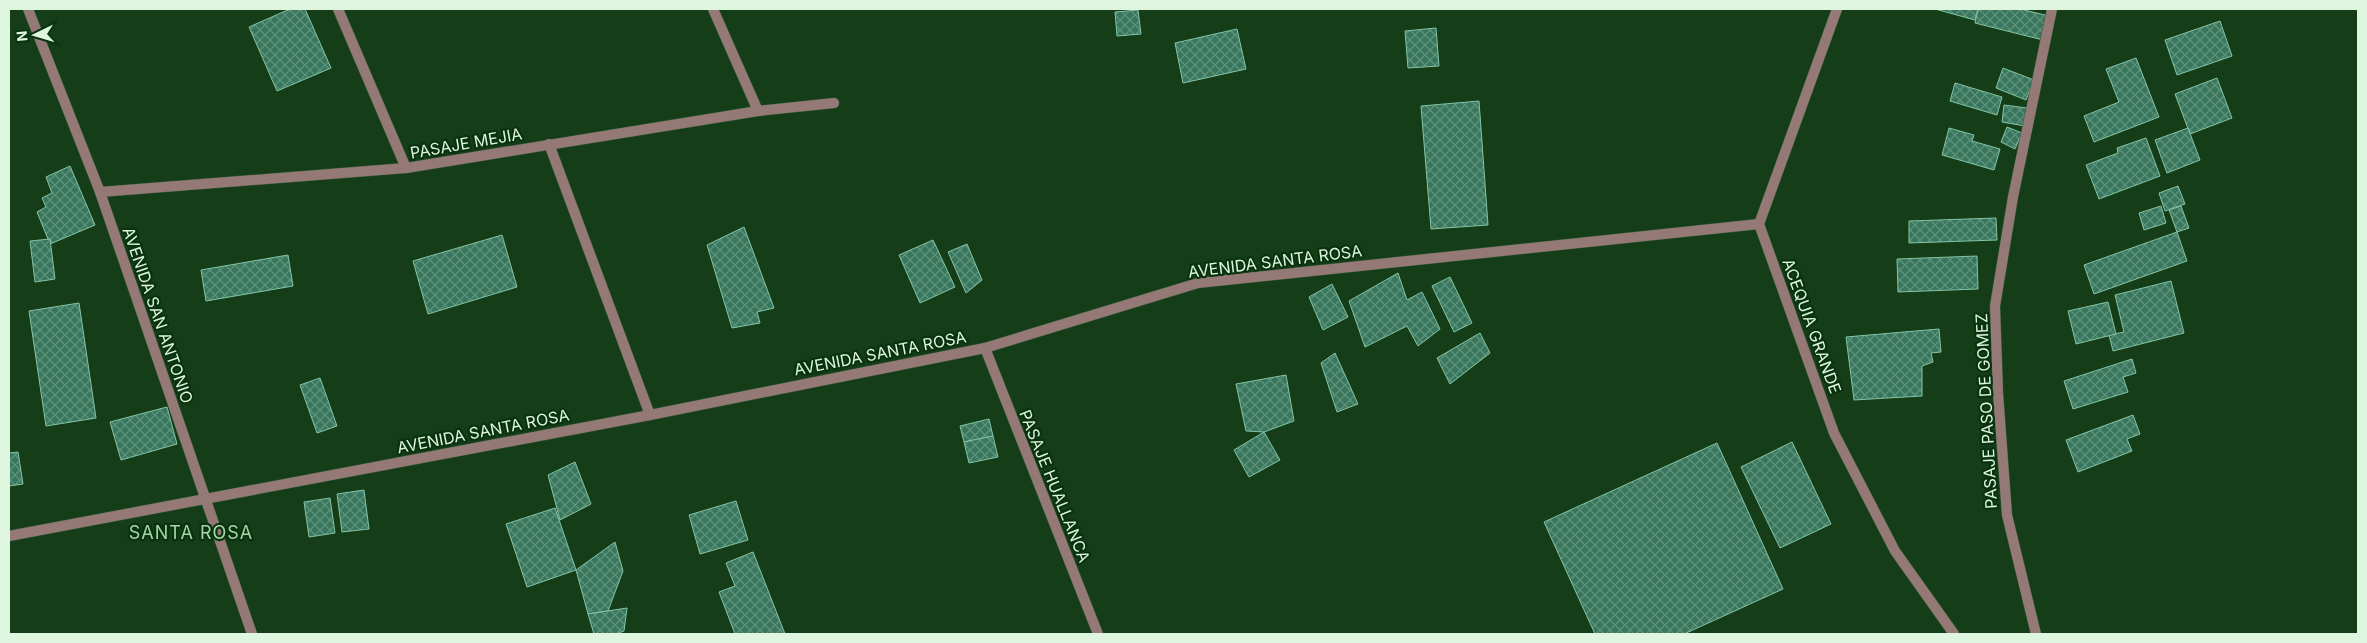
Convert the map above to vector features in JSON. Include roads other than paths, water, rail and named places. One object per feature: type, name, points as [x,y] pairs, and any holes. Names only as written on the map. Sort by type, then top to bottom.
[{"type":"street","name":"AVENIDA SAN ANTONIO","points":[[28,9],[100,192],[252,634]]},
{"type":"street","points":[[338,9],[406,168]]},
{"type":"street","points":[[713,9],[758,111]]},
{"type":"street","points":[[1759,224],[1837,9]]},
{"type":"street","name":"PASAJE PASO DE GOMEZ","points":[[2036,634],[2007,515],[1998,393],[1995,306],[2013,197],[2052,9]]},
{"type":"street","name":"PASAJE MEJIA","points":[[100,192],[406,168],[758,111],[834,103]]},
{"type":"street","points":[[549,144],[650,415]]},
{"type":"street","name":"AVENIDA SANTA ROSA","points":[[9,536],[650,415],[985,348],[1198,283],[1759,224]]},
{"type":"street","name":"ACEQUIA GRANDE","points":[[1759,224],[1834,432],[1895,551],[1954,634]]},
{"type":"street","name":"PASAJE HUALLANCA","points":[[985,348],[1098,634]]},
{"type":"district","name":"SANTA ROSA","points":[[191,533]]}]
